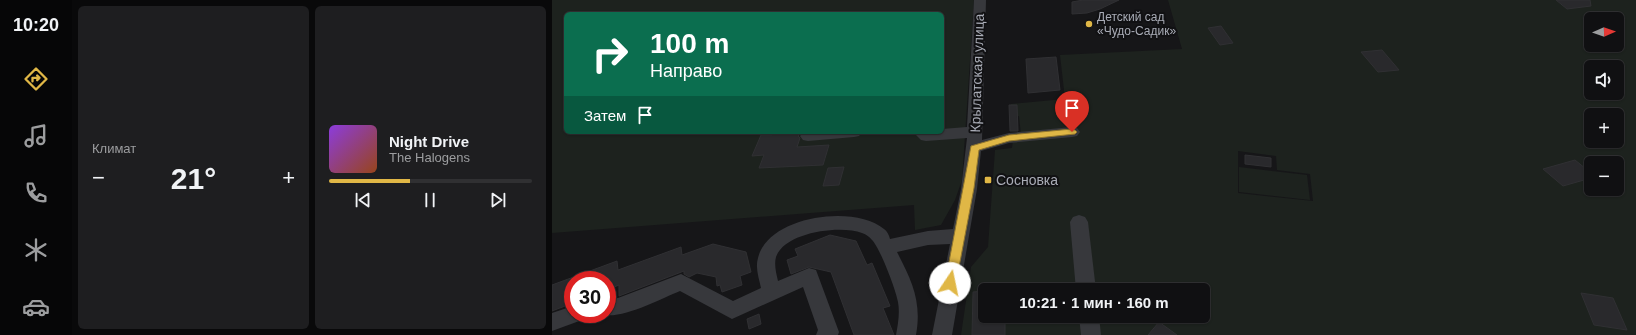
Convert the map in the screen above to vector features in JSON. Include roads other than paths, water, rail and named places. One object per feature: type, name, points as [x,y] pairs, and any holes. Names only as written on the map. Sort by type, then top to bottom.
[{"type":"street","name":"Крылатская улица","points":[[942,335],[969,188],[975,140],[980,0]]},
{"type":"street","points":[[924,134],[926,136],[975,140],[1072,132]]},
{"type":"street","points":[[808,136],[831,134]]},
{"type":"street","points":[[1079,222],[1085,283]]},
{"type":"street","points":[[772,292],[766,266],[768,252],[778,241],[796,231],[816,225],[839,223],[860,225],[878,234],[886,247],[907,299],[906,335]]},
{"type":"street","points":[[886,247],[928,238],[959,236]]},
{"type":"street","points":[[616,307],[681,282],[732,310],[809,276],[829,332],[826,335]]},
{"type":"street","points":[[552,322],[564,318]]},
{"type":"street","points":[[1090,323],[1091,335]]},
{"type":"place","name":"Детский сад «Чудо-Садик»","points":[[1089,24]]},
{"type":"place","name":"Сосновка","points":[[988,180]]}]
